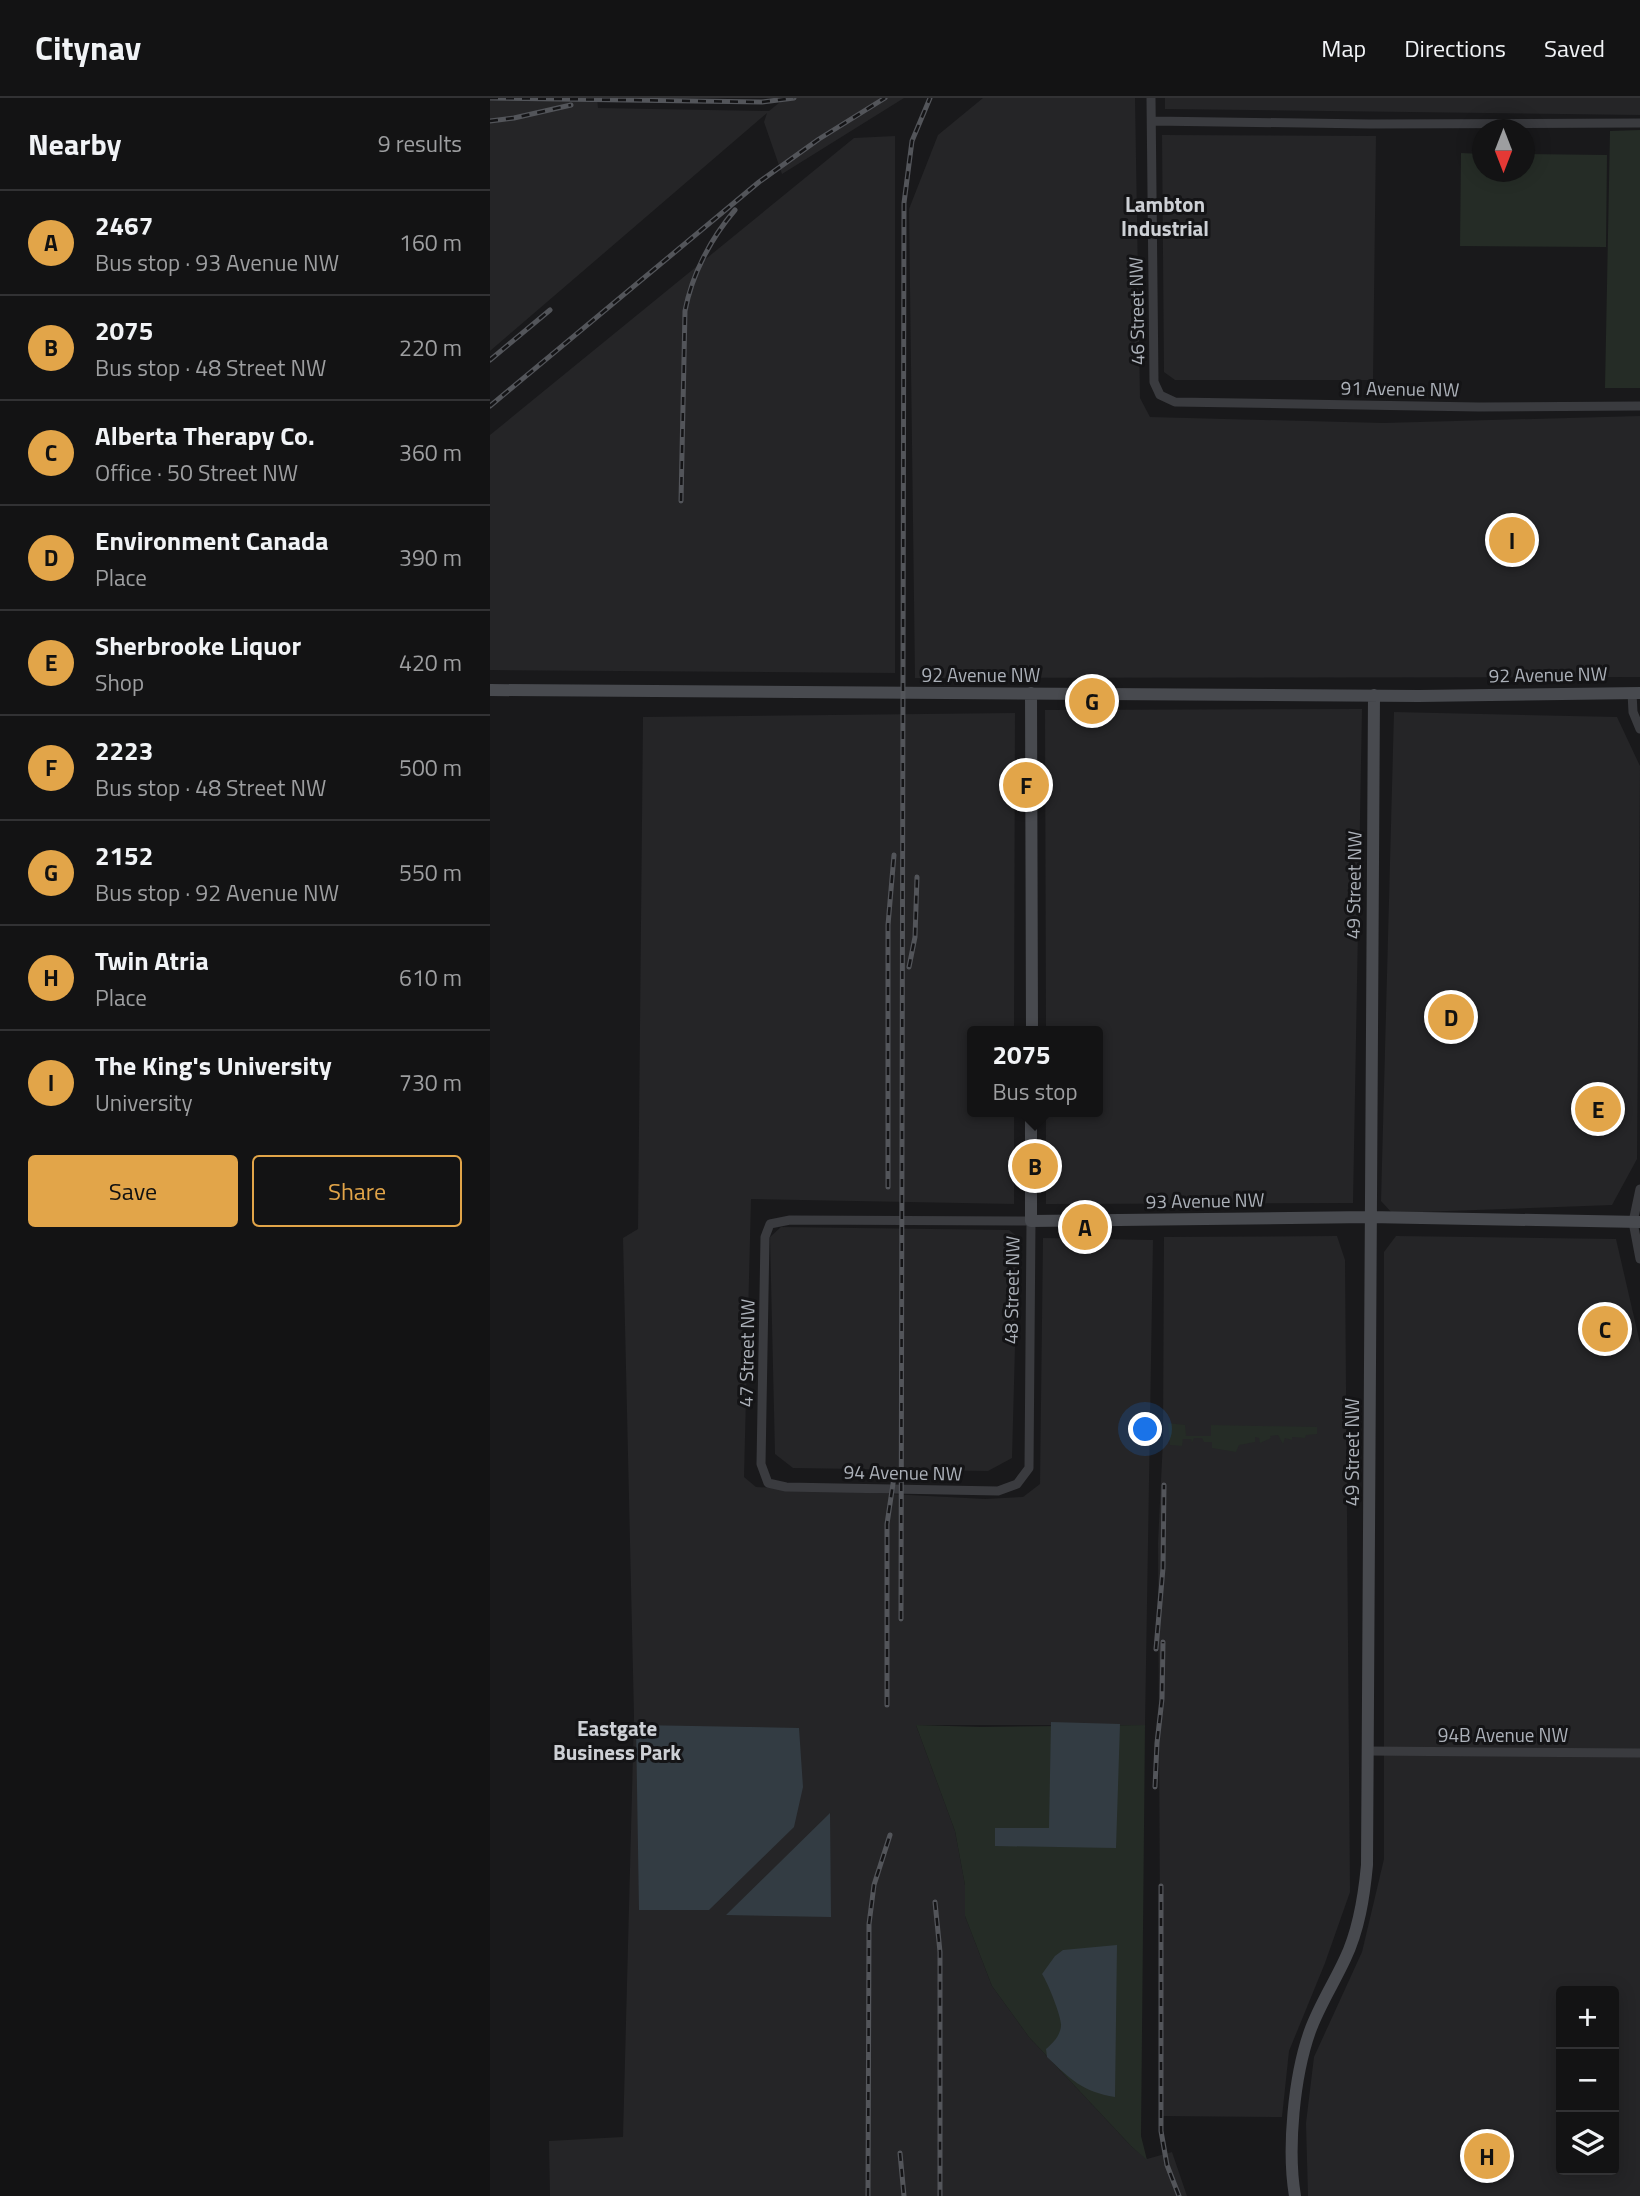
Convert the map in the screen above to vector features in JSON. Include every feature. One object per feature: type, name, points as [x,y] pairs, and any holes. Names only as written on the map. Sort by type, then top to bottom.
[{"type":"street","name":"46 Street NW","points":[[1151,98],[1154,382],[1160,395]]},
{"type":"street","points":[[1152,121],[1370,124],[1640,123]]},
{"type":"street","name":"91 Avenue NW","points":[[1160,395],[1175,402],[1479,407],[1640,406]]},
{"type":"street","name":"92 Avenue NW","points":[[490,690],[1374,695],[1636,693]]},
{"type":"street","points":[[1031,693],[1032,1026]]},
{"type":"street","points":[[1636,693],[1633,712],[1640,729]]},
{"type":"street","name":"49 Street NW","points":[[1295,2196],[1294,2125],[1301,2059],[1316,2017],[1352,1941],[1367,1865],[1374,695]]},
{"type":"street","name":"48 Street NW","points":[[1028,1468],[1031,1117]]},
{"type":"street","points":[[1640,1189],[1636,1222],[1640,1259]]},
{"type":"street","name":"93 Avenue NW","points":[[770,1224],[790,1220],[1031,1221],[1369,1217],[1636,1222]]},
{"type":"street","name":"47 Street NW","points":[[768,1483],[761,1464],[765,1237],[770,1224]]},
{"type":"street","name":"94 Avenue NW","points":[[768,1483],[786,1487],[998,1491],[1017,1484],[1028,1468]]},
{"type":"street","name":"94B Avenue NW","points":[[1367,1751],[1640,1753]]},
{"type":"shaded area","points":[[490,98],[597,98],[598,108],[769,111],[785,98],[904,98],[782,174],[764,122],[767,113],[490,351]]},
{"type":"shaded area","points":[[983,98],[1135,98],[1140,398],[1150,417],[1383,423],[1640,416],[1640,677],[915,678],[909,209],[938,135]]},
{"type":"shaded area","points":[[1165,98],[1640,98],[1640,115],[1165,109]]},
{"type":"shaded area","points":[[1640,130],[1640,388],[1605,388],[1610,131]]},
{"type":"shaded area","points":[[1162,135],[1376,136],[1373,380],[1175,380],[1164,372]]},
{"type":"shaded area","points":[[895,136],[895,673],[490,670],[490,435],[854,138]]},
{"type":"shaded area","points":[[1461,153],[1472,154],[1472,182],[1535,182],[1535,154],[1607,155],[1606,247],[1460,246]]},
{"type":"shaded area","points":[[1362,709],[1353,1203],[1046,1204],[1046,1117],[1103,1117],[1103,1026],[1046,1026],[1045,710]]},
{"type":"shaded area","points":[[1394,712],[1617,717],[1640,766],[1637,1159],[1612,1205],[1392,1213],[1381,1201]]},
{"type":"shaded area","points":[[1015,713],[1014,1026],[967,1026],[967,1117],[1014,1117],[1014,1204],[751,1199],[744,1477],[756,1487],[985,1499],[1023,1497],[1040,1484],[1043,1238],[1153,1240],[1145,1725],[916,1725],[955,1831],[965,1885],[965,1916],[992,1986],[1029,2037],[1132,2147],[1147,2159],[1172,2152],[1187,2196],[550,2196],[549,2141],[623,2137],[634,1716],[623,1238],[638,1229],[643,717]]},
{"type":"shaded area","points":[[781,1227],[1009,1230],[1018,1237],[1012,1458],[988,1471],[793,1468],[775,1454],[770,1237]]},
{"type":"shaded area","points":[[1337,1236],[1345,1260],[1350,1892],[1289,2051],[1282,2117],[1161,2116],[1158,1543],[1163,1440],[1164,1237]]},
{"type":"shaded area","points":[[1396,1236],[1616,1239],[1640,1343],[1640,2196],[1308,2196],[1306,2123],[1314,2057],[1362,1952],[1384,1859],[1384,1252]]},
{"type":"shaded area","points":[[1168,1423],[1185,1425],[1186,1436],[1211,1436],[1211,1425],[1317,1427],[1317,1434],[1306,1435],[1305,1438],[1292,1437],[1292,1440],[1285,1438],[1283,1444],[1278,1435],[1270,1436],[1271,1438],[1260,1443],[1259,1438],[1255,1437],[1255,1442],[1239,1445],[1236,1452],[1212,1448],[1212,1442],[1204,1442],[1202,1438],[1194,1438],[1192,1443],[1191,1439],[1183,1439],[1182,1446],[1170,1445]]},
{"type":"shaded area","points":[[1051,1722],[1120,1724],[1116,1848],[995,1846],[995,1828],[1049,1828]]},
{"type":"shaded area","points":[[636,1725],[799,1728],[803,1787],[794,1827],[709,1910],[639,1910]]},
{"type":"shaded area","points":[[916,1725],[1145,1725],[1141,2136],[1147,2160],[1029,2037],[992,1986],[965,1916],[965,1885],[955,1831]]},
{"type":"shaded area","points":[[830,1813],[831,1917],[726,1915]]},
{"type":"shaded area","points":[[1117,1945],[1115,2097],[1094,2092],[1078,2083],[1047,2057],[1046,2049],[1058,2036],[1061,2026],[1054,2000],[1042,1974],[1063,1950]]},
{"type":"railway","points":[[490,98],[762,102],[794,98]]},
{"type":"railway","points":[[490,406],[759,182],[819,139],[885,98]]},
{"type":"railway","points":[[901,1619],[904,203],[912,141],[930,98]]},
{"type":"railway","points":[[490,121],[571,105]]},
{"type":"railway","points":[[681,501],[685,311],[692,284],[704,257],[735,210]]},
{"type":"railway","points":[[490,360],[550,310]]},
{"type":"railway","points":[[888,1187],[888,925],[894,855]]},
{"type":"railway","points":[[909,967],[915,937],[917,877]]},
{"type":"railway","points":[[887,1705],[887,1524],[894,1477]]},
{"type":"railway","points":[[1156,1649],[1163,1568],[1164,1485]]},
{"type":"railway","points":[[1155,1787],[1162,1699],[1163,1642]]},
{"type":"railway","points":[[868,2196],[869,1924],[874,1885],[890,1835]]},
{"type":"railway","points":[[1161,1886],[1161,2131],[1167,2165],[1179,2196]]},
{"type":"railway","points":[[935,1902],[940,1952],[940,2196]]},
{"type":"railway","points":[[900,2153],[904,2196]]},
{"type":"place","name":"The King's University","points":[[1512,540]]},
{"type":"place","name":"2152","points":[[1092,701]]},
{"type":"place","name":"2223","points":[[1026,785]]},
{"type":"place","name":"Environment Canada","points":[[1451,1017]]},
{"type":"place","name":"Sherbrooke Liquor","points":[[1598,1109]]},
{"type":"place","name":"2075","points":[[1035,1166]]},
{"type":"place","name":"2467","points":[[1085,1227]]},
{"type":"place","name":"Alberta Therapy Co.","points":[[1605,1329]]},
{"type":"place","name":"Twin Atria","points":[[1487,2156]]},
{"type":"district","name":"Lambton Industrial","points":[[1165,216]]},
{"type":"district","name":"Eastgate Business Park","points":[[617,1740]]}]
